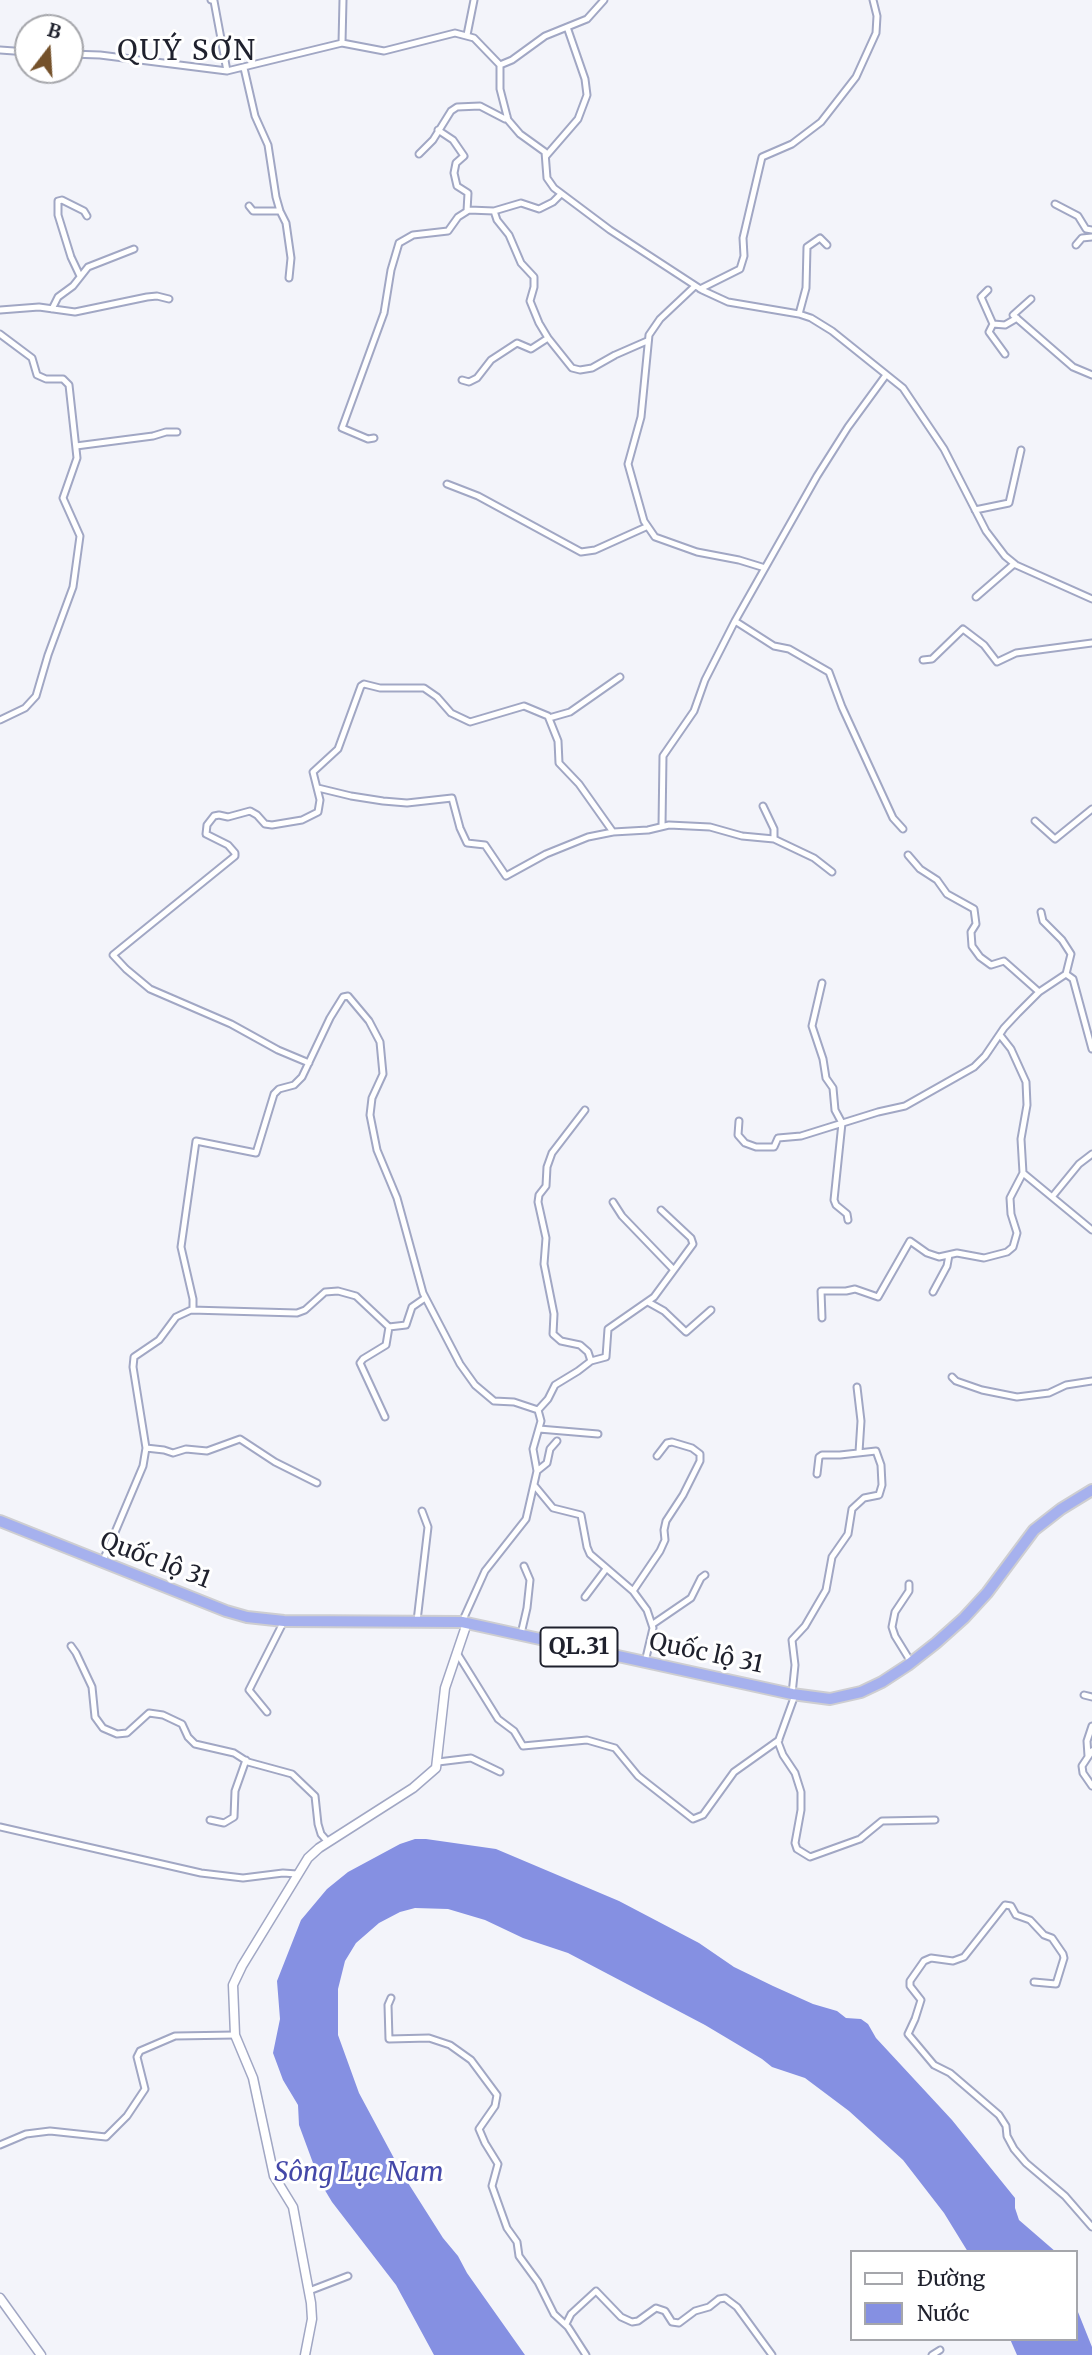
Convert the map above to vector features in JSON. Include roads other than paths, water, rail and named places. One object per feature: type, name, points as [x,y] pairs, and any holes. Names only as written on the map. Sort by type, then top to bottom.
[{"type":"highway","name":"Quốc lộ 31","points":[[0,1521],[231,1613],[284,1621],[465,1622],[816,1698],[844,1697],[881,1682],[911,1662],[964,1618],[1041,1523],[1092,1490]]},
{"type":"street","points":[[211,0],[214,1],[227,71]]},
{"type":"street","points":[[342,43],[343,0]]},
{"type":"street","points":[[467,35],[474,0]]},
{"type":"street","points":[[500,65],[512,60],[545,36],[587,19],[604,0]]},
{"type":"street","points":[[765,568],[669,543],[655,537],[646,527],[628,460],[640,422],[647,341],[656,324],[697,288],[740,269],[744,256],[743,238],[762,158],[792,144],[821,122],[856,78],[876,33],[877,16],[873,0]]},
{"type":"street","points":[[546,156],[578,119],[587,95],[585,79],[567,27]]},
{"type":"street","points":[[84,54],[227,71],[342,43],[384,51],[455,33],[474,38],[500,65],[500,89],[507,115],[514,129],[540,147],[546,156],[547,178],[561,194],[697,288],[728,302],[799,314],[820,322],[904,388],[944,449],[997,548],[1014,564],[1092,600]]},
{"type":"street","points":[[244,68],[255,116],[268,145],[280,211],[286,223],[291,258],[289,278]]},
{"type":"street","points":[[419,154],[433,139],[451,111],[457,107],[480,106],[505,119],[507,115]]},
{"type":"street","points":[[438,130],[453,140],[464,156],[456,163],[454,173],[457,186],[468,193],[467,211]]},
{"type":"street","points":[[374,438],[369,440],[342,428],[384,313],[398,246],[413,235],[448,231],[458,217],[467,211],[494,211],[521,203],[539,209],[561,194]]},
{"type":"street","points":[[80,276],[58,215],[58,201],[62,200],[84,211],[87,216]]},
{"type":"street","points":[[1055,204],[1078,216],[1086,229],[1092,230]]},
{"type":"street","points":[[250,206],[253,211],[280,211]]},
{"type":"street","points":[[494,211],[521,262],[534,277],[531,305],[548,338],[572,368],[592,368],[647,341]]},
{"type":"street","points":[[1076,245],[1083,238],[1092,237]]},
{"type":"street","points":[[799,314],[805,293],[806,248],[818,238],[827,245]]},
{"type":"street","points":[[52,309],[58,297],[73,286],[88,267],[134,249]]},
{"type":"street","points":[[988,290],[981,298],[993,324]]},
{"type":"street","points":[[0,310],[39,307],[75,312],[146,297],[169,299]]},
{"type":"street","points":[[1031,299],[1013,314],[1073,367],[1092,375]]},
{"type":"street","points":[[993,324],[1005,325],[1017,318]]},
{"type":"street","points":[[993,324],[989,332],[1005,354]]},
{"type":"street","points":[[0,334],[32,358],[39,376],[63,379],[71,392],[76,468],[63,496],[80,536],[73,587],[34,699],[25,708],[0,720]]},
{"type":"street","points":[[462,380],[469,382],[478,378],[491,360],[517,343],[531,349],[548,338]]},
{"type":"street","points":[[662,826],[662,759],[694,710],[705,680],[735,621],[835,447],[886,375]]},
{"type":"street","points":[[76,446],[177,432]]},
{"type":"street","points":[[975,510],[1009,503],[1021,450]]},
{"type":"street","points":[[447,484],[478,496],[581,552],[595,550],[646,527]]},
{"type":"street","points":[[976,597],[1014,564]]},
{"type":"street","points":[[735,621],[774,646],[789,649],[829,671],[842,707],[893,818],[903,829]]},
{"type":"street","points":[[923,660],[932,659],[963,629],[984,645],[997,662],[1016,653],[1092,643]]},
{"type":"street","points":[[309,1063],[278,1050],[231,1024],[150,989],[113,955],[234,856],[235,853],[228,845],[206,834],[207,825],[214,816],[228,817],[250,811],[267,825],[302,820],[318,811],[320,800],[313,772],[338,749],[359,688],[365,684],[380,688],[424,688],[437,697],[451,713],[470,722],[524,706],[549,718],[570,712],[620,677]]},
{"type":"street","points":[[549,718],[557,739],[559,763],[579,784],[613,832]]},
{"type":"street","points":[[318,788],[351,796],[407,803],[452,799],[467,843],[485,845],[506,876],[571,844],[613,832],[648,830],[662,826],[710,827],[742,836],[774,839],[814,858],[832,872]]},
{"type":"street","points":[[763,806],[774,830],[774,839]]},
{"type":"street","points":[[1034,821],[1055,839],[1092,809]]},
{"type":"street","points":[[908,855],[920,869],[932,876],[947,894],[974,909],[976,923],[971,932],[972,946],[980,957],[991,965],[1004,961],[1039,992]]},
{"type":"street","points":[[739,1121],[739,1137],[745,1143],[756,1147],[774,1147],[778,1138],[801,1136],[905,1106],[965,1073],[981,1061],[1004,1028],[1039,992],[1066,974],[1071,954],[1043,921],[1041,912]]},
{"type":"street","points":[[1066,974],[1073,979],[1092,1049]]},
{"type":"street","points":[[822,983],[812,1026],[826,1078],[833,1088],[835,1110],[842,1123],[834,1200],[847,1214],[848,1220]]},
{"type":"street","points":[[193,1310],[194,1301],[181,1247],[196,1141],[256,1153],[274,1094],[279,1089],[297,1083],[306,1071],[330,1018],[345,996],[351,998],[380,1042],[383,1070],[370,1104],[371,1122],[377,1150],[397,1198],[425,1298],[460,1364],[478,1388],[494,1401],[514,1402],[538,1410]]},
{"type":"street","points":[[822,1318],[821,1291],[855,1289],[878,1297],[909,1241],[939,1257],[957,1253],[984,1258],[1011,1250],[1017,1230],[1011,1214],[1010,1198],[1023,1173],[1021,1139],[1027,1105],[1025,1078],[1011,1049],[1000,1035]]},
{"type":"street","points":[[585,1110],[552,1153],[547,1167],[546,1186],[539,1195],[538,1202],[546,1238],[544,1264],[554,1314],[553,1334],[561,1341],[580,1345],[589,1352],[591,1361]]},
{"type":"street","points":[[1052,1197],[1079,1164],[1092,1154]]},
{"type":"street","points":[[1023,1173],[1092,1230]]},
{"type":"street","points":[[613,1202],[622,1216],[673,1269]]},
{"type":"street","points":[[538,1410],[555,1385],[591,1361],[607,1355],[607,1331],[610,1327],[648,1302],[661,1289],[693,1241],[661,1210]]},
{"type":"street","points":[[933,1292],[947,1266],[949,1255]]},
{"type":"street","points":[[102,1563],[138,1479],[146,1448],[133,1367],[134,1357],[159,1340],[176,1317],[193,1310],[297,1313],[305,1310],[325,1292],[338,1291],[356,1296],[389,1327],[406,1325],[412,1307],[425,1298]]},
{"type":"street","points":[[648,1302],[664,1311],[685,1332],[711,1310]]},
{"type":"street","points":[[385,1417],[360,1363],[386,1345],[389,1327]]},
{"type":"street","points":[[952,1377],[986,1392],[1017,1397],[1049,1393],[1066,1385],[1092,1381]]},
{"type":"street","points":[[857,1387],[861,1421],[859,1452]]},
{"type":"street","points":[[305,2355],[312,2319],[293,2207],[274,2176],[253,2078],[236,2035],[232,1996],[237,1976],[308,1858],[433,1773],[438,1762],[444,1693],[474,1591],[485,1570],[526,1519],[537,1471],[533,1449],[541,1419],[538,1410]]},
{"type":"street","points":[[539,1429],[556,1429],[592,1436],[598,1434]]},
{"type":"street","points":[[146,1448],[173,1453],[183,1449],[207,1451],[240,1439],[275,1462],[317,1483]]},
{"type":"street","points":[[537,1471],[547,1463],[551,1449],[557,1441]]},
{"type":"street","points":[[634,1591],[660,1551],[665,1540],[666,1521],[701,1461],[699,1454],[692,1447],[672,1442],[667,1443],[657,1456]]},
{"type":"street","points":[[817,1474],[820,1455],[859,1452],[877,1452],[882,1474],[879,1495],[864,1498],[852,1509],[848,1534],[832,1557],[824,1595],[805,1626],[792,1640],[794,1695],[779,1740],[781,1752],[795,1773],[800,1792],[801,1810],[795,1843],[797,1849],[810,1857],[860,1839],[882,1821],[935,1820]]},
{"type":"street","points":[[534,1485],[553,1508],[581,1515],[589,1551],[606,1569],[634,1591],[647,1610],[653,1624],[645,1662]]},
{"type":"street","points":[[417,1621],[428,1527],[422,1511]]},
{"type":"street","points":[[521,1634],[530,1580],[524,1566]]},
{"type":"street","points":[[585,1597],[606,1569]]},
{"type":"street","points":[[653,1624],[691,1598],[705,1575]]},
{"type":"street","points":[[909,1584],[908,1593],[895,1612],[892,1627],[911,1662]]},
{"type":"street","points":[[267,1713],[248,1690],[284,1621]]},
{"type":"street","points":[[71,1646],[92,1687],[93,1710],[97,1722],[109,1733],[127,1733],[149,1713],[163,1715],[182,1724],[195,1744],[234,1753],[246,1760],[285,1771],[308,1787],[317,1799],[321,1834],[328,1842]]},
{"type":"street","points":[[457,1653],[498,1718],[512,1729],[523,1746],[589,1740],[615,1748],[638,1776],[693,1819],[703,1815],[734,1772],[779,1740]]},
{"type":"street","points":[[1084,1695],[1092,1696]]},
{"type":"street","points":[[1092,1726],[1087,1741],[1090,1754],[1083,1763],[1082,1770],[1092,1786]]},
{"type":"street","points":[[438,1762],[471,1758],[500,1772]]},
{"type":"street","points":[[210,1821],[224,1823],[233,1817],[235,1791],[246,1760]]},
{"type":"street","points":[[0,1827],[201,1873],[243,1878],[282,1873],[297,1874]]},
{"type":"street","points":[[1034,1982],[1056,1984],[1064,1960],[1063,1954],[1052,1938],[1044,1935],[1030,1920],[1016,1915],[1011,1906],[1004,1905],[964,1957],[953,1961],[932,1958],[924,1961],[911,1981],[911,1986],[920,2000],[908,2034],[934,2064],[950,2073],[999,2115],[1006,2126],[1012,2146],[1026,2164],[1065,2196],[1092,2227]]},
{"type":"street","points":[[391,1998],[388,2005],[390,2039],[429,2038],[450,2045],[471,2060],[497,2095],[495,2106],[479,2129],[498,2164],[492,2186],[507,2228],[517,2242],[519,2256],[538,2283],[554,2314],[566,2324],[586,2355]]},
{"type":"street","points":[[0,2145],[26,2134],[50,2131],[106,2137],[127,2116],[145,2089],[137,2057],[140,2051],[175,2036],[236,2035]]},
{"type":"street","points":[[309,2291],[348,2276]]},
{"type":"street","points":[[566,2324],[571,2314],[596,2291],[621,2317],[632,2322],[659,2308],[672,2322],[679,2323],[695,2311],[725,2298],[737,2307],[772,2355]]},
{"type":"street","points":[[0,2298],[5,2313],[41,2355]]},
{"type":"street","points":[[932,2355],[940,2350]]},
{"type":"water","name":"Sông Lục Nam","points":[[426,1839],[496,1849],[619,1901],[699,1943],[734,1967],[773,1986],[813,2004],[837,2011],[846,2018],[861,2019],[952,2120],[1015,2198],[1019,2220],[1054,2250],[967,2250],[944,2213],[903,2160],[849,2111],[805,2078],[772,2067],[705,2025],[568,1953],[523,1938],[485,1920],[448,1909],[415,1908],[379,1923],[356,1943],[345,1961],[338,1989],[338,2035],[359,2093],[403,2175],[443,2238],[525,2355],[434,2355],[396,2285],[332,2202],[320,2182],[299,2125],[298,2105],[283,2080],[273,2053],[280,2019],[277,1981],[301,1920],[327,1889],[348,1872],[400,1844]]},
{"type":"water","points":[[1078,2312],[1092,2347],[1092,2355],[1017,2355],[1011,2341],[1078,2341]]},
{"type":"district","name":"QUÝ SƠN","points":[[187,52]]}]
